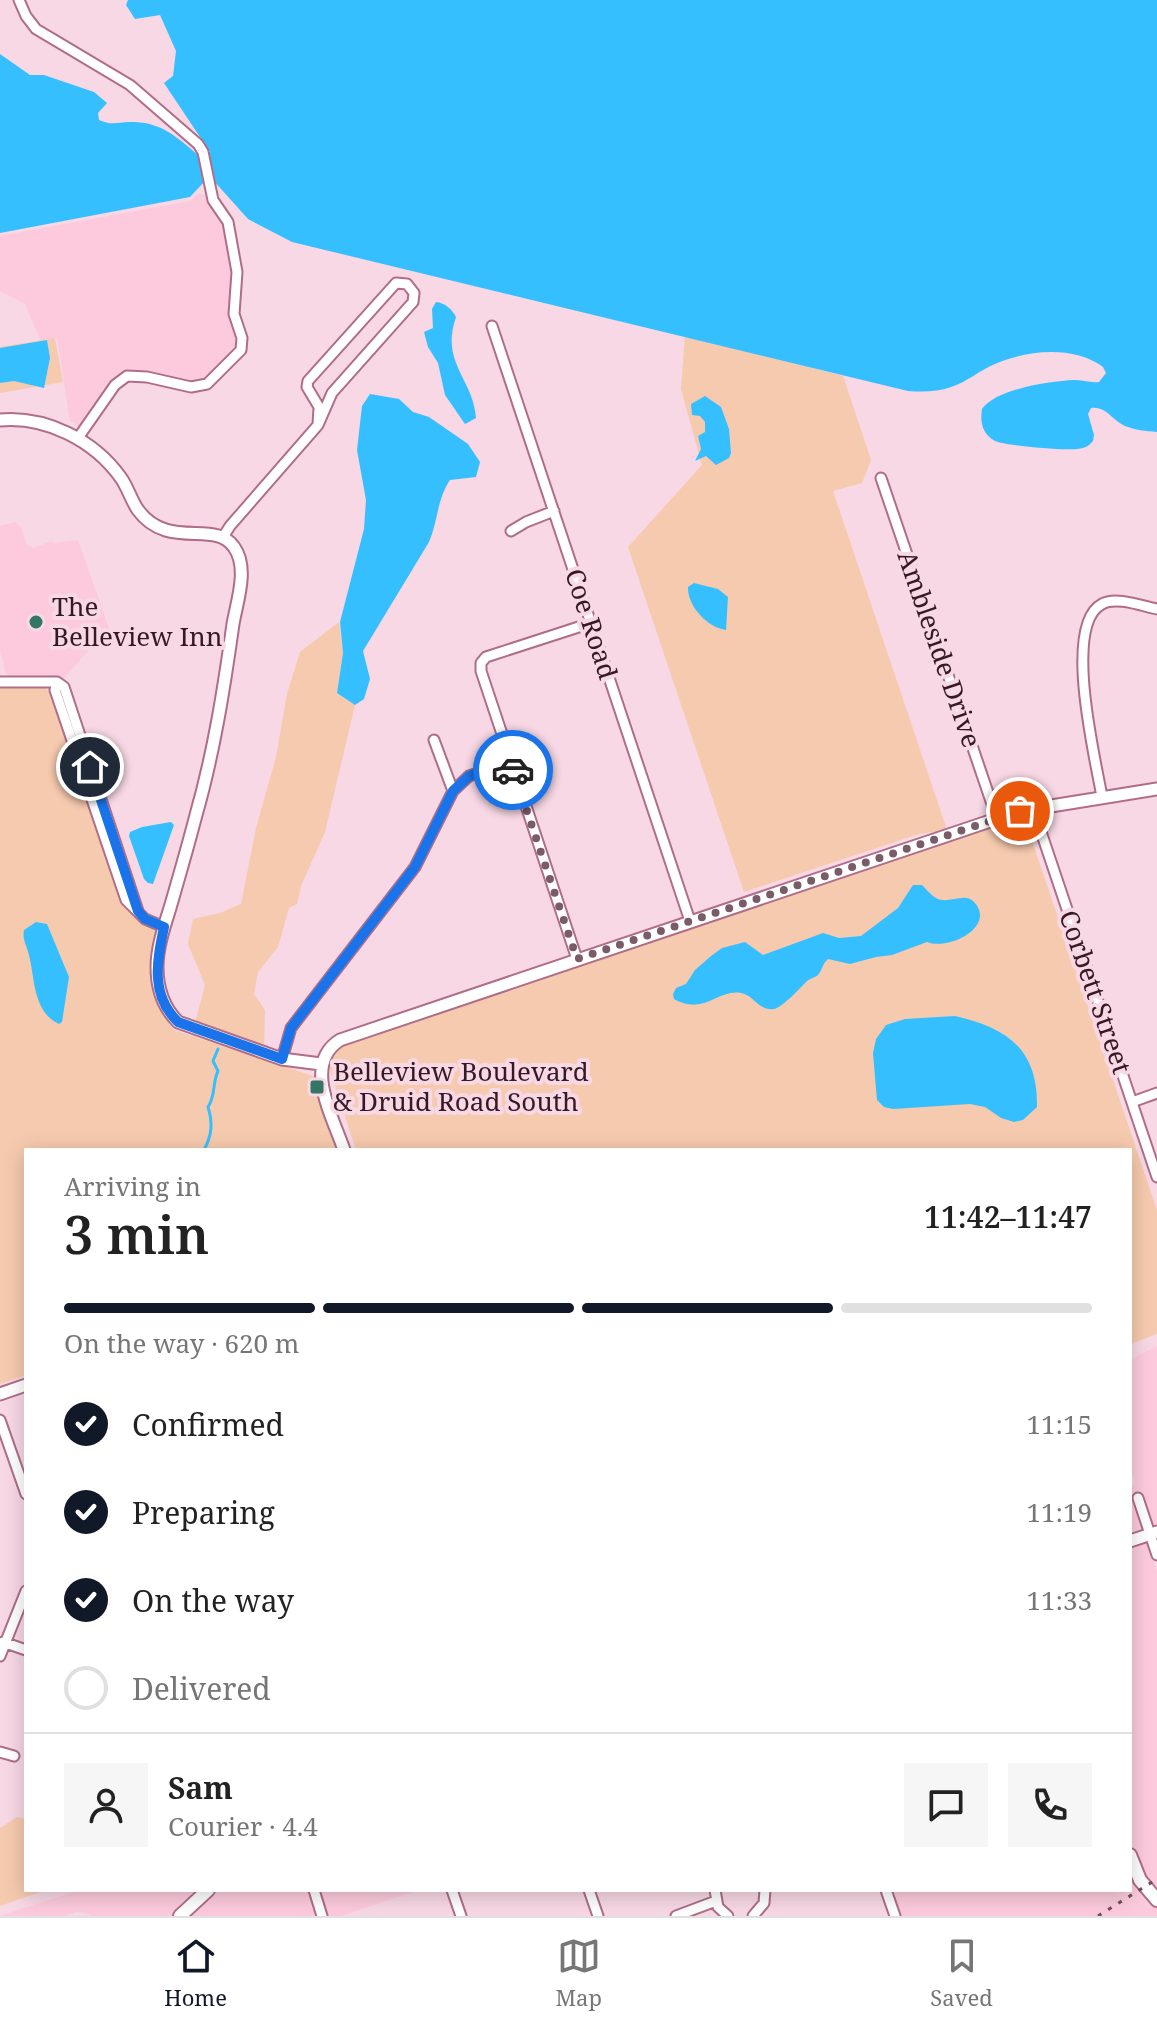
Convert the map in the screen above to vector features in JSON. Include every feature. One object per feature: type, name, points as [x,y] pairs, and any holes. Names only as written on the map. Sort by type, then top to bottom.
[{"type":"main road","points":[[1132,1860],[1140,1880],[1157,1900]]},
{"type":"main road","points":[[180,1916],[206,1892]]},
{"type":"street","points":[[19,0],[36,29],[130,85],[168,116],[203,152],[213,200],[228,222],[237,272],[234,314],[242,338],[241,350],[207,384],[191,387],[147,377],[127,376],[115,385],[78,438]]},
{"type":"street","points":[[223,537],[318,425],[332,393],[413,302],[414,293],[407,284],[396,283],[312,376],[307,387],[319,407],[318,425]]},
{"type":"street","name":"Coe Road","points":[[492,326],[690,921]]},
{"type":"street","points":[[312,395],[323,397],[332,393]]},
{"type":"street","points":[[0,420],[29,421],[78,438],[121,478],[149,523],[162,531],[223,537],[234,547],[242,571],[210,764],[164,927],[157,963],[158,986],[170,1014],[178,1022],[282,1059],[321,1064]]},
{"type":"street","name":"Ambleside Drive","points":[[881,478],[997,819]]},
{"type":"street","points":[[511,531],[554,511]]},
{"type":"street","points":[[1102,797],[1082,681],[1082,656],[1088,624],[1098,605],[1107,601],[1157,609]]},
{"type":"street","points":[[577,959],[481,671],[481,663],[486,657],[591,623]]},
{"type":"street","points":[[0,682],[57,682],[55,690],[126,900],[145,919],[164,927]]},
{"type":"street","points":[[434,740],[453,791]]},
{"type":"street","points":[[282,1059],[291,1028],[415,867],[453,791],[469,776],[511,762]]},
{"type":"street","points":[[343,1148],[321,1080],[321,1064],[328,1048],[340,1040],[1033,808],[1156,792]]},
{"type":"street","name":"Corbett Street","points":[[1033,808],[1157,1177]]},
{"type":"street","points":[[1132,1102],[1157,1093]]},
{"type":"street","points":[[0,1394],[24,1386]]},
{"type":"street","points":[[0,1420],[24,1488]]},
{"type":"street","points":[[1138,1498],[1153,1533],[1157,1555]]},
{"type":"street","points":[[1132,1540],[1153,1533]]},
{"type":"street","points":[[0,1656],[24,1595]]},
{"type":"street","points":[[3,1642],[24,1649]]},
{"type":"street","points":[[0,1752],[14,1756]]},
{"type":"street","points":[[315,1892],[322,1916]]},
{"type":"street","points":[[453,1892],[461,1916]]},
{"type":"street","points":[[590,1892],[598,1916]]},
{"type":"street","points":[[715,1892],[716,1901],[728,1916]]},
{"type":"street","points":[[753,1916],[764,1903],[765,1892]]},
{"type":"street","points":[[887,1892],[895,1916]]},
{"type":"street","points":[[676,1916],[716,1901]]},
{"type":"shaded area","points":[[198,194],[207,195],[223,224],[232,273],[229,314],[237,339],[236,348],[205,380],[192,382],[148,372],[125,372],[111,382],[80,427],[70,421],[57,338],[41,342],[25,304],[0,291],[0,236],[190,201]]},
{"type":"shaded area","points":[[685,335],[843,376],[871,460],[862,483],[833,491],[947,830],[919,834],[744,892],[628,547],[702,465],[681,389]]},
{"type":"shaded area","points":[[55,338],[63,382],[0,393],[0,347]]},
{"type":"shaded area","points":[[15,522],[21,528],[27,545],[34,548],[51,541],[78,540],[110,631],[109,638],[90,649],[63,679],[57,676],[7,678],[0,649],[0,526]]},
{"type":"shaded area","points":[[339,622],[343,653],[337,693],[355,705],[325,832],[301,886],[297,904],[289,908],[278,947],[258,972],[254,994],[265,1010],[264,1047],[195,1023],[205,985],[188,944],[193,919],[241,904],[256,828],[276,757],[287,694],[300,652]]},
{"type":"shaded area","points":[[41,684],[50,693],[119,895],[134,916],[158,930],[154,984],[161,1008],[180,1028],[168,1023],[174,1030],[313,1076],[336,1148],[24,1148],[24,1376],[0,1384],[0,685]]},
{"type":"shaded area","points":[[1024,817],[1157,1210],[1157,1334],[1132,1343],[1132,1148],[355,1148],[328,1064],[341,1047]]},
{"type":"shaded area","points":[[1157,1346],[1157,1527],[1153,1528],[1141,1492],[1132,1495],[1135,1483],[1132,1474],[1132,1359]]},
{"type":"shaded area","points":[[1132,1495],[1144,1532],[1132,1535]]},
{"type":"shaded area","points":[[1147,1540],[1157,1570],[1157,1893],[1141,1870],[1132,1845],[1132,1545]]},
{"type":"shaded area","points":[[17,1817],[24,1819],[24,1892],[40,1892],[0,1906],[0,1828]]},
{"type":"shaded area","points":[[1132,1872],[1146,1896],[1157,1906],[1157,1916],[900,1916],[893,1892],[1132,1892]]},
{"type":"shaded area","points":[[73,1892],[199,1892],[174,1916],[91,1916],[76,1912],[64,1916],[0,1916]]},
{"type":"shaded area","points":[[213,1892],[310,1892],[317,1916],[186,1916]]},
{"type":"shaded area","points":[[320,1892],[413,1892],[341,1916],[328,1916]]},
{"type":"water","points":[[128,0],[1157,0],[1157,432],[1125,426],[1105,411],[1091,408],[1088,414],[1093,441],[1083,448],[1012,445],[995,441],[987,435],[982,423],[982,409],[999,396],[1051,382],[1099,382],[1106,373],[1103,367],[1078,355],[1050,352],[1021,355],[984,369],[951,387],[908,391],[292,242],[248,219],[213,180],[204,182],[190,197],[0,233],[0,54],[30,75],[44,75],[94,92],[107,103],[98,113],[99,120],[150,124],[175,136],[198,155],[210,152],[164,83],[173,76],[176,51],[160,15],[135,19],[126,5]]},
{"type":"water","points":[[436,302],[448,307],[456,317],[452,347],[474,404],[476,418],[465,424],[445,395],[438,363],[428,347],[424,332],[433,328],[432,309]]},
{"type":"water","points":[[47,340],[50,358],[44,388],[14,381],[0,383],[0,348]]},
{"type":"water","points":[[370,394],[399,399],[413,412],[429,417],[468,444],[480,462],[476,477],[450,480],[446,487],[429,542],[363,651],[370,679],[364,699],[355,705],[337,693],[343,653],[340,622],[364,529],[366,500],[357,450],[362,406]]},
{"type":"water","points":[[705,396],[721,407],[729,429],[731,453],[729,458],[716,465],[706,456],[695,461],[701,449],[698,436],[705,432],[705,422],[700,416],[692,415],[691,404]]},
{"type":"water","points":[[694,583],[718,589],[728,597],[726,630],[706,621],[695,608],[688,587]]},
{"type":"water","points":[[171,822],[174,825],[153,884],[148,883],[144,879],[130,832]]},
{"type":"water","points":[[913,885],[922,885],[940,900],[965,898],[973,901],[980,919],[968,934],[947,943],[927,942],[892,955],[850,964],[828,959],[818,975],[808,980],[778,1008],[764,1008],[741,993],[694,1005],[674,999],[676,988],[686,984],[695,970],[722,948],[745,942],[763,955],[823,933],[839,938],[861,936],[898,908]]},
{"type":"water","points":[[36,922],[47,924],[69,977],[62,1022],[59,1024],[50,1019],[40,1003],[24,940],[24,930]]},
{"type":"water","points":[[955,1016],[1004,1035],[1025,1056],[1036,1087],[1037,1107],[1023,1120],[1014,1122],[1001,1118],[985,1107],[970,1104],[893,1109],[884,1107],[877,1100],[873,1053],[876,1039],[886,1025],[905,1019]]},
{"type":"waterway","points":[[205,1148],[211,1129],[208,1107],[218,1071],[213,1061],[218,1049]]},
{"type":"railway","points":[[1098,1916],[1157,1879]]},
{"type":"way so far","points":[[513,770],[577,959],[1020,811]]},
{"type":"place","name":"The Belleview Inn","points":[[36,622]]},
{"type":"place","name":"Belleview Boulevard & Druid Road South","points":[[317,1087]]},
{"type":"route","points":[[90,767],[138,911],[145,919],[164,927],[157,963],[158,986],[170,1014],[178,1022],[282,1059],[291,1028],[415,867],[453,791],[469,776],[511,762],[513,770]]}]
